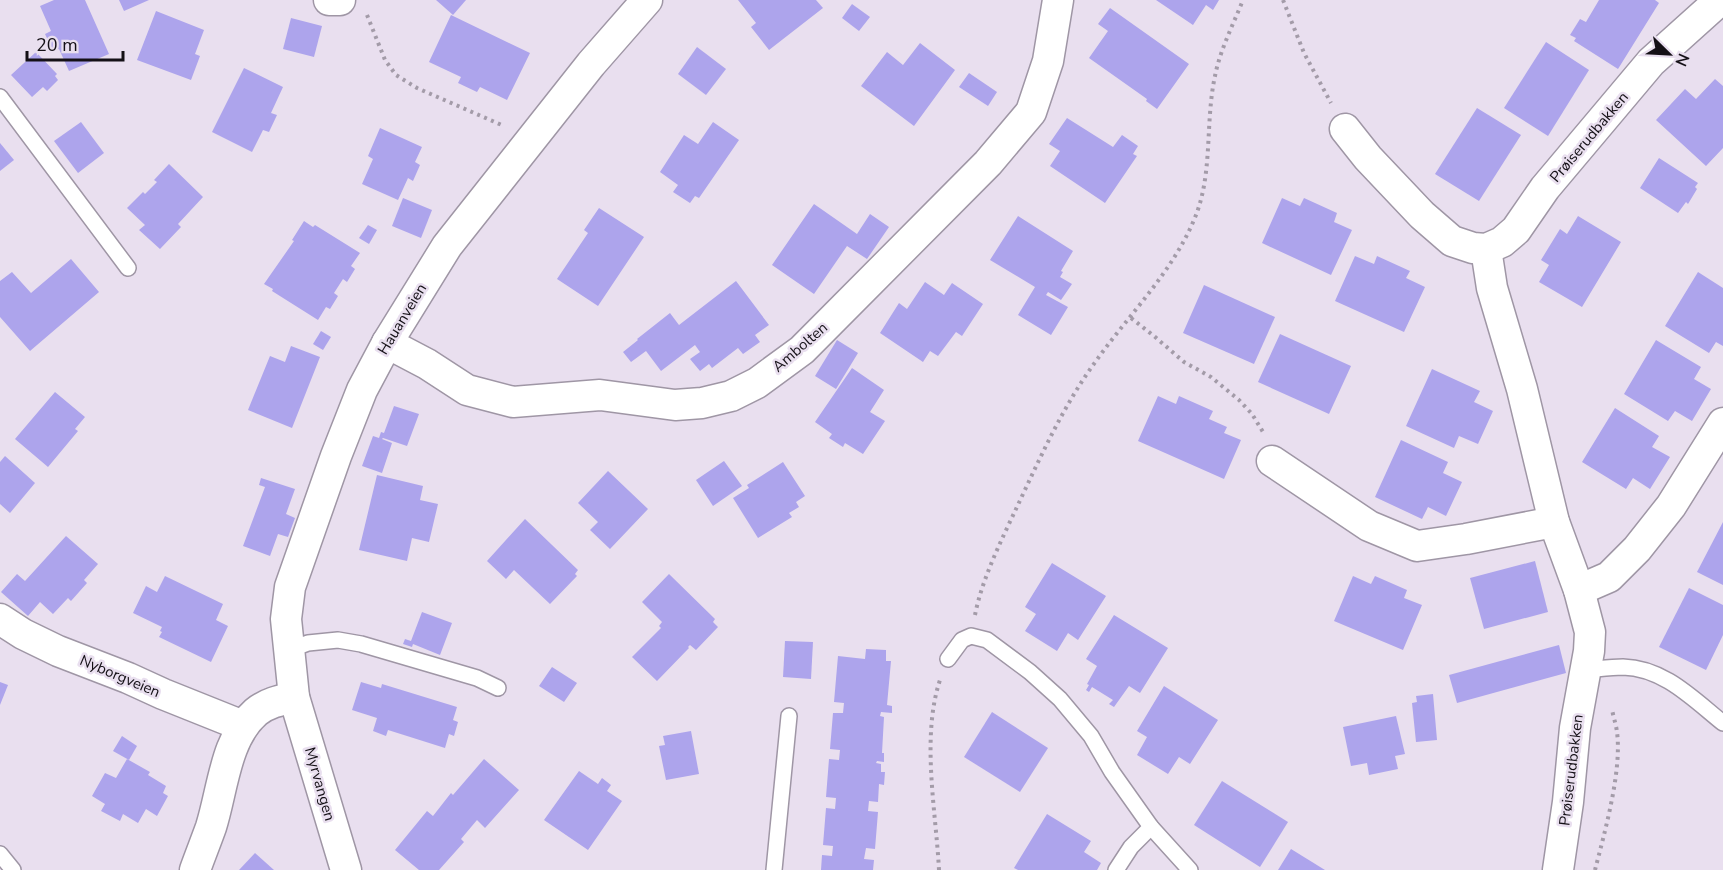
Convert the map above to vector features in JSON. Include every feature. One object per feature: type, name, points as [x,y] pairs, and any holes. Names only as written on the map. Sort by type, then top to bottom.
[{"type":"street","points":[[329,0],[352,4]]},
{"type":"street","name":"Hauanveien","points":[[294,697],[286,619],[290,587],[363,390],[387,343],[447,246],[591,64],[647,0]]},
{"type":"street","name":"Ambolten","points":[[387,343],[427,364],[467,390],[513,402],[600,395],[675,405],[702,403],[731,396],[757,383],[802,350],[988,163],[1031,112],[1048,61],[1058,0]]},
{"type":"street","name":"Prøiserudbakken","points":[[1558,870],[1568,802],[1575,728],[1591,669],[1590,632],[1579,590],[1554,522],[1522,389],[1492,288],[1486,249],[1502,242],[1516,230],[1545,188],[1651,62],[1720,0]]},
{"type":"street","points":[[1344,129],[1422,215],[1452,241],[1473,248],[1486,249]]},
{"type":"street","points":[[1579,590],[1609,577],[1636,549],[1671,506],[1723,423]]},
{"type":"street","points":[[1272,461],[1369,526],[1417,546],[1554,522]]},
{"type":"street","name":"Nyborgveien","points":[[0,619],[23,634],[58,651],[243,726]]},
{"type":"street","points":[[195,870],[211,826],[231,751],[243,726],[257,711],[272,702],[294,697]]},
{"type":"street","name":"Myrvangen","points":[[294,697],[346,870]]},
{"type":"lane","points":[[0,97],[128,268]]},
{"type":"lane","points":[[948,659],[962,640],[971,636],[987,640],[999,647],[1030,672],[1060,699],[1090,736],[1151,828],[1190,870]]},
{"type":"lane","points":[[289,650],[308,643],[338,640],[361,644],[477,678],[498,688]]},
{"type":"lane","points":[[1591,669],[1624,667],[1644,670],[1660,676],[1677,685],[1723,723]]},
{"type":"lane","points":[[774,870],[789,716]]},
{"type":"lane","points":[[1116,870],[1131,847],[1151,828]]},
{"type":"lane","points":[[0,854],[13,870]]},
{"type":"path","points":[[971,636],[976,609],[998,547],[1059,421],[1095,361],[1164,274],[1196,215],[1205,182],[1214,77],[1222,50],[1244,0]]},
{"type":"path","points":[[1283,0],[1304,53],[1344,129]]},
{"type":"path","points":[[352,4],[396,75],[417,88],[485,120],[533,137]]},
{"type":"path","points":[[1131,318],[1184,362],[1210,377],[1239,400],[1252,414],[1263,432],[1272,461]]},
{"type":"path","points":[[939,870],[931,769],[932,727],[938,688],[948,659]]},
{"type":"path","points":[[1591,669],[1612,709],[1617,732],[1617,763],[1613,791],[1595,870]]},
{"type":"building","points":[[54,0],[85,0],[109,54],[69,71],[59,49],[53,51],[45,34],[51,31],[40,6]]},
{"type":"building","points":[[119,0],[149,0],[124,11]]},
{"type":"building","points":[[436,0],[466,0],[453,15]]},
{"type":"building","points":[[738,0],[816,0],[823,8],[769,50],[751,27],[756,23]]},
{"type":"building","points":[[1156,0],[1219,0],[1213,10],[1206,5],[1193,25]]},
{"type":"building","points":[[1599,0],[1655,0],[1659,3],[1618,69],[1574,41],[1576,38],[1570,35],[1580,19],[1586,22]]},
{"type":"building","points":[[852,4],[870,17],[859,31],[842,18]]},
{"type":"building","points":[[1110,8],[1189,64],[1157,109],[1146,101],[1147,99],[1089,58],[1108,31],[1098,24]]},
{"type":"building","points":[[156,11],[204,30],[195,54],[200,56],[191,80],[137,60]]},
{"type":"building","points":[[451,15],[530,53],[507,100],[480,87],[477,92],[458,83],[461,77],[429,62]]},
{"type":"building","points":[[291,18],[322,26],[314,57],[283,49]]},
{"type":"building","points":[[1546,42],[1589,70],[1548,136],[1504,108]]},
{"type":"building","points":[[920,43],[955,70],[914,126],[861,86],[887,52],[903,65]]},
{"type":"building","points":[[697,47],[726,69],[706,95],[678,74]]},
{"type":"building","points":[[36,52],[57,74],[55,76],[58,80],[47,91],[43,87],[32,97],[11,75]]},
{"type":"building","points":[[244,68],[283,87],[271,113],[277,115],[269,132],[263,130],[252,152],[212,132]]},
{"type":"building","points":[[969,73],[997,92],[988,106],[959,87]]},
{"type":"building","points":[[1715,79],[1723,86],[1723,148],[1706,166],[1656,120],[1685,89],[1696,99]]},
{"type":"building","points":[[1477,108],[1521,135],[1479,201],[1435,174]]},
{"type":"building","points":[[1067,118],[1113,147],[1122,135],[1138,146],[1133,154],[1137,156],[1105,203],[1050,166],[1060,151],[1049,144]]},
{"type":"building","points":[[81,122],[104,153],[78,173],[54,141]]},
{"type":"building","points":[[713,122],[739,140],[699,198],[695,196],[690,203],[673,192],[678,185],[660,172],[684,135],[698,144]]},
{"type":"building","points":[[380,128],[422,147],[415,162],[420,165],[413,181],[408,178],[398,200],[362,184],[373,159],[368,156]]},
{"type":"building","points":[[0,143],[14,160],[0,171]]},
{"type":"building","points":[[1659,158],[1698,183],[1688,204],[1686,202],[1678,213],[1640,188]]},
{"type":"building","points":[[169,164],[203,197],[178,224],[181,227],[160,249],[139,230],[145,225],[127,208],[157,182],[154,180]]},
{"type":"building","points":[[403,198],[432,210],[421,238],[392,226]]},
{"type":"building","points":[[1282,198],[1300,206],[1304,198],[1337,213],[1334,222],[1352,230],[1331,275],[1262,243]]},
{"type":"building","points":[[814,204],[857,234],[870,214],[889,227],[867,259],[847,246],[814,294],[772,265]]},
{"type":"building","points":[[599,208],[644,237],[598,306],[557,279],[588,233],[584,230]]},
{"type":"building","points":[[1018,216],[1073,251],[1060,277],[1072,284],[1061,300],[1048,292],[1046,295],[1068,307],[1051,335],[1018,315],[1035,287],[990,260]]},
{"type":"building","points":[[1578,216],[1621,242],[1582,307],[1539,282],[1549,265],[1541,260],[1560,229],[1567,234]]},
{"type":"building","points":[[304,221],[313,227],[315,225],[360,253],[351,266],[355,269],[347,282],[343,279],[334,293],[338,296],[330,309],[326,307],[318,320],[264,284],[294,241],[292,240]]},
{"type":"building","points":[[368,225],[377,230],[369,244],[359,238]]},
{"type":"building","points":[[1355,256],[1374,264],[1377,256],[1410,271],[1406,278],[1425,287],[1404,332],[1335,301]]},
{"type":"building","points":[[71,259],[99,292],[30,351],[0,317],[0,281],[12,272],[31,293]]},
{"type":"building","points":[[1698,272],[1723,288],[1723,346],[1716,342],[1709,353],[1665,326]]},
{"type":"building","points":[[736,281],[769,325],[755,335],[760,342],[743,354],[738,348],[712,368],[709,364],[700,371],[690,359],[700,352],[695,345],[661,371],[646,351],[631,362],[623,352],[670,313],[679,325]]},
{"type":"building","points":[[925,282],[944,295],[952,283],[983,304],[962,336],[956,332],[938,356],[930,351],[923,362],[880,333],[899,303],[907,309]]},
{"type":"building","points":[[1204,285],[1275,317],[1254,364],[1183,333]]},
{"type":"building","points":[[321,331],[331,337],[323,350],[313,344]]},
{"type":"building","points":[[1280,334],[1351,366],[1329,414],[1258,382]]},
{"type":"building","points":[[837,340],[858,353],[836,389],[815,376]]},
{"type":"building","points":[[1656,340],[1701,367],[1694,379],[1711,389],[1692,421],[1675,411],[1668,421],[1624,394]]},
{"type":"building","points":[[291,346],[320,357],[292,428],[248,410],[270,356],[285,362]]},
{"type":"building","points":[[852,368],[884,390],[870,412],[885,421],[863,454],[845,443],[843,447],[829,438],[832,434],[815,422]]},
{"type":"building","points":[[1432,369],[1480,391],[1474,402],[1493,411],[1478,444],[1459,436],[1454,448],[1406,426]]},
{"type":"building","points":[[55,392],[85,417],[75,429],[78,431],[48,467],[15,439]]},
{"type":"building","points":[[1158,396],[1176,404],[1179,396],[1213,411],[1209,419],[1227,427],[1224,433],[1241,440],[1224,479],[1138,441]]},
{"type":"building","points":[[394,406],[419,414],[407,446],[382,439],[392,443],[382,473],[362,466],[373,436],[379,438],[381,432],[384,433]]},
{"type":"building","points":[[1615,408],[1659,436],[1652,447],[1670,457],[1650,489],[1633,478],[1626,489],[1582,462]]},
{"type":"building","points":[[1401,440],[1448,462],[1443,473],[1462,482],[1446,516],[1428,507],[1422,519],[1375,497]]},
{"type":"building","points":[[5,456],[35,483],[10,513],[0,504],[0,462]]},
{"type":"building","points":[[724,461],[742,486],[713,506],[696,480]]},
{"type":"building","points":[[783,462],[805,496],[796,502],[799,507],[789,513],[792,517],[758,538],[733,498],[749,488],[747,485]]},
{"type":"building","points":[[608,471],[648,509],[610,549],[590,530],[598,522],[578,503]]},
{"type":"building","points":[[377,475],[423,486],[420,500],[438,504],[429,542],[412,538],[407,561],[359,550]]},
{"type":"building","points":[[261,478],[295,489],[286,514],[295,518],[288,537],[278,534],[270,556],[243,546],[265,487],[259,485]]},
{"type":"building","points":[[525,519],[578,570],[575,574],[577,576],[550,604],[514,570],[506,579],[487,561]]},
{"type":"building","points":[[1723,522],[1723,585],[1697,572]]},
{"type":"building","points":[[66,536],[98,564],[84,580],[87,583],[71,601],[68,598],[53,614],[40,602],[28,616],[1,592],[17,574],[25,581]]},
{"type":"building","points":[[1535,561],[1548,612],[1484,629],[1470,578]]},
{"type":"building","points":[[1052,563],[1106,596],[1078,640],[1068,633],[1057,651],[1025,631],[1036,614],[1025,607]]},
{"type":"building","points":[[669,574],[715,619],[713,622],[718,627],[696,650],[690,645],[657,681],[632,657],[661,628],[659,626],[662,622],[642,602]]},
{"type":"building","points":[[165,576],[223,604],[216,620],[228,626],[211,662],[159,637],[162,627],[133,613],[146,586],[157,592]]},
{"type":"building","points":[[1353,576],[1371,584],[1375,576],[1407,590],[1404,598],[1422,605],[1403,650],[1334,621]]},
{"type":"building","points":[[1689,588],[1723,605],[1723,635],[1706,670],[1659,647]]},
{"type":"building","points":[[422,612],[452,623],[440,655],[413,644],[412,647],[403,644],[405,639],[411,641]]},
{"type":"building","points":[[1114,615],[1168,648],[1140,693],[1129,686],[1114,707],[1109,704],[1113,700],[1092,687],[1089,692],[1086,690],[1097,666],[1086,659]]},
{"type":"building","points":[[785,641],[813,642],[811,679],[783,677]]},
{"type":"building","points":[[1559,645],[1566,673],[1457,703],[1449,675]]},
{"type":"building","points":[[866,649],[886,650],[886,661],[891,661],[887,705],[892,706],[892,713],[881,712],[880,716],[884,717],[882,753],[884,753],[884,762],[877,761],[876,763],[881,764],[881,772],[885,772],[884,785],[879,784],[878,802],[869,801],[868,811],[878,812],[875,849],[866,848],[864,859],[874,860],[873,870],[821,870],[822,855],[832,856],[833,846],[823,845],[826,808],[835,809],[836,798],[826,797],[829,759],[839,760],[840,750],[830,749],[833,713],[843,713],[844,703],[834,702],[838,656],[865,659]]},
{"type":"building","points":[[552,667],[577,683],[564,702],[539,686]]},
{"type":"building","points":[[0,682],[8,685],[0,705]]},
{"type":"building","points":[[361,682],[381,688],[382,684],[457,707],[453,720],[458,722],[454,736],[449,734],[445,748],[388,730],[386,736],[373,731],[377,718],[352,710]]},
{"type":"building","points":[[1164,686],[1218,720],[1190,764],[1179,757],[1168,774],[1137,755],[1147,737],[1137,731]]},
{"type":"building","points":[[1433,694],[1437,740],[1416,742],[1412,703],[1417,702],[1416,696]]},
{"type":"building","points":[[992,712],[1048,748],[1020,792],[964,757]]},
{"type":"building","points":[[1396,716],[1405,754],[1395,756],[1398,769],[1369,775],[1367,763],[1351,766],[1343,727]]},
{"type":"building","points":[[691,731],[699,774],[666,780],[659,746],[665,745],[663,736]]},
{"type":"building","points":[[122,736],[137,746],[129,760],[113,751]]},
{"type":"building","points":[[127,759],[150,772],[148,775],[166,786],[163,793],[168,796],[157,816],[146,809],[138,823],[123,814],[120,821],[101,811],[105,804],[92,796],[105,773],[116,778]]},
{"type":"building","points":[[484,759],[519,790],[485,828],[477,820],[461,839],[464,842],[439,870],[419,870],[395,850],[427,811],[433,816],[451,793],[453,795]]},
{"type":"building","points":[[579,771],[598,784],[602,778],[611,785],[607,791],[622,801],[588,850],[544,820]]},
{"type":"building","points":[[1222,781],[1288,822],[1260,867],[1194,825]]},
{"type":"building","points":[[1047,814],[1091,841],[1084,852],[1101,863],[1097,870],[1018,870],[1014,868]]},
{"type":"building","points":[[1291,849],[1325,870],[1278,870]]},
{"type":"building","points":[[255,853],[274,870],[239,870]]}]
